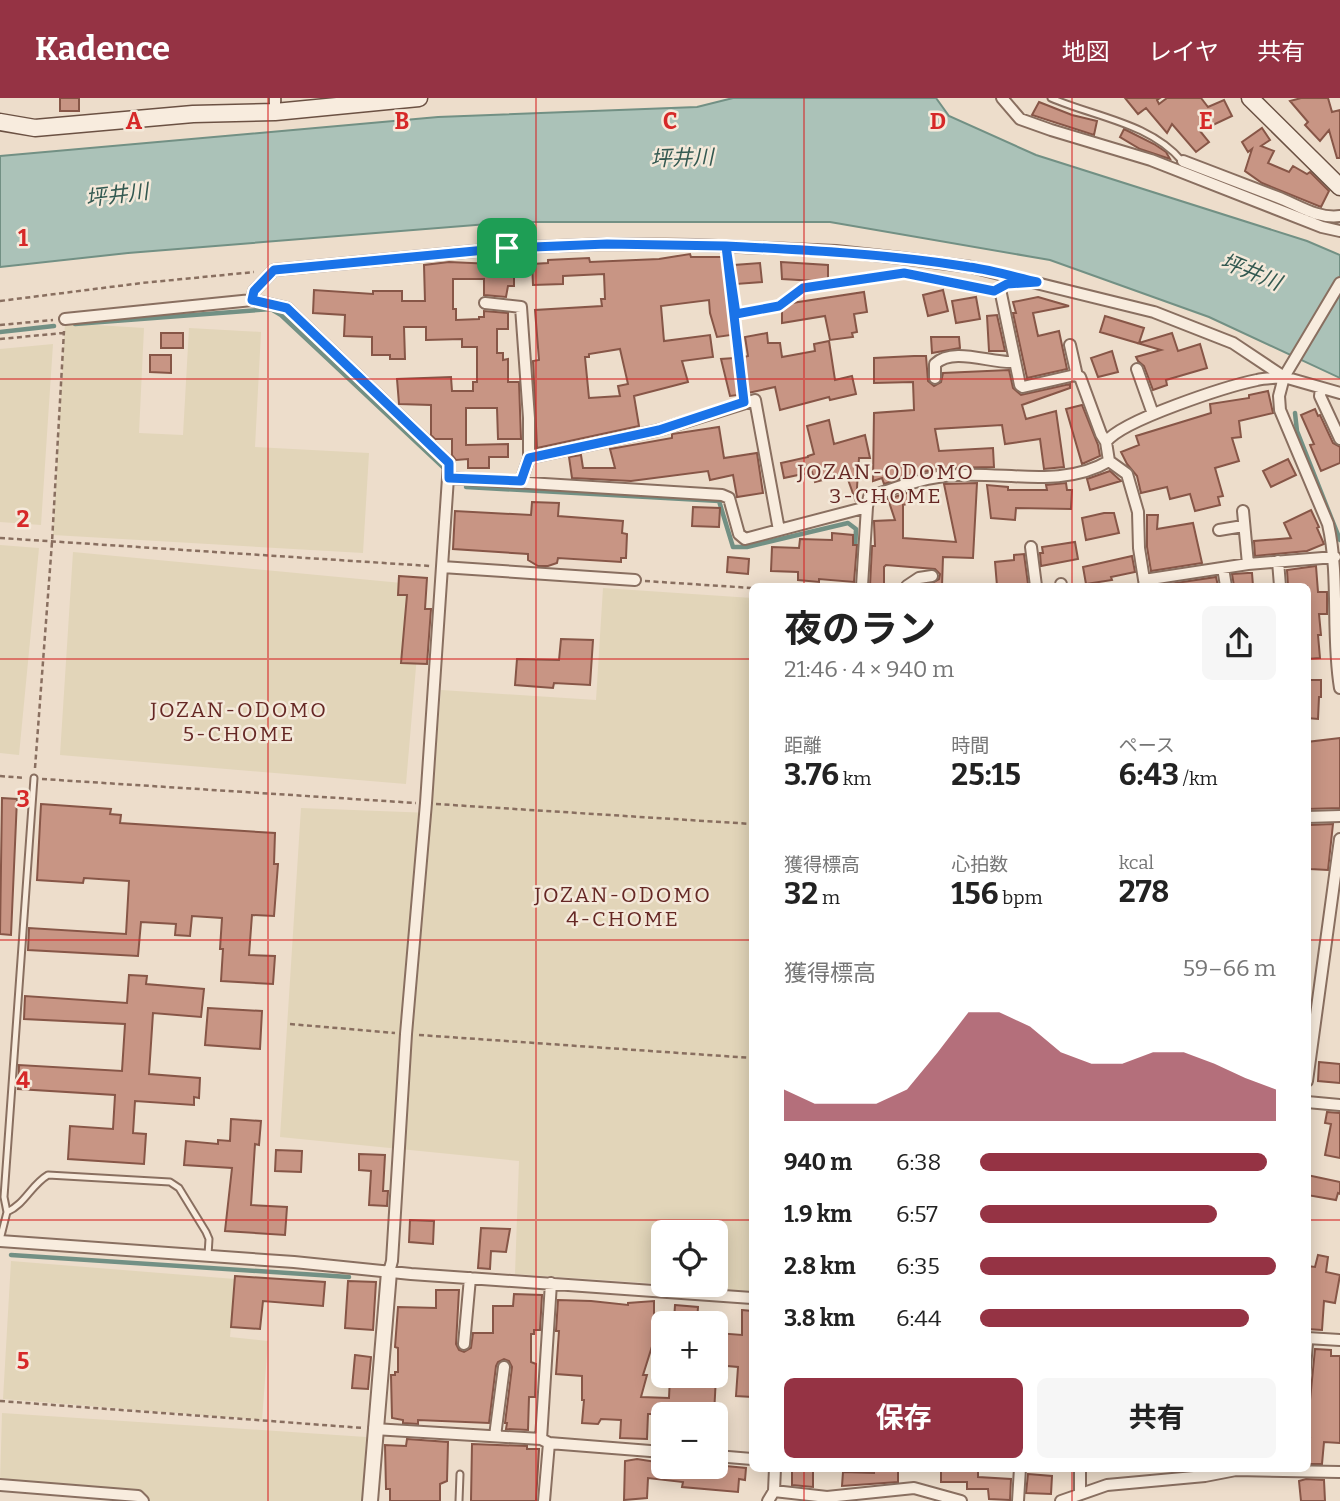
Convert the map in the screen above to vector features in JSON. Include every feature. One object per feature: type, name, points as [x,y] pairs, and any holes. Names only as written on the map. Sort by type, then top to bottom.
[{"type":"main road","points":[[0,122],[36,128],[275,105],[418,98]]},
{"type":"main road","points":[[1250,98],[1340,187]]},
{"type":"street","points":[[1006,99],[1020,119],[1051,130],[1314,214],[1329,218],[1340,216]]},
{"type":"street","points":[[1183,161],[1322,226],[1340,231]]},
{"type":"street","points":[[252,300],[254,291],[274,270],[507,248],[607,244],[836,251],[971,267],[1154,312],[1233,343],[1321,388],[1340,393]]},
{"type":"street","points":[[1340,283],[1287,372],[1279,396],[1280,410],[1328,524],[1335,557],[1335,660],[1340,688]]},
{"type":"street","points":[[1000,289],[1020,384],[1023,387],[1077,376]]},
{"type":"street","points":[[65,319],[252,300],[287,308],[449,463],[392,1261],[374,1429],[370,1501]]},
{"type":"street","points":[[485,303],[520,307],[529,418],[529,458],[521,481]]},
{"type":"street","points":[[1070,345],[1077,376],[1101,434],[1107,442],[1109,461],[1127,474],[1138,512],[1144,583],[1248,564],[1335,557]]},
{"type":"street","points":[[934,378],[935,364],[941,359],[977,356],[985,360],[1014,362]]},
{"type":"street","points":[[1137,369],[1153,414]]},
{"type":"street","points":[[1107,442],[1121,428],[1153,414],[1287,372]]},
{"type":"street","points":[[1321,388],[1321,396],[1340,439]]},
{"type":"street","points":[[529,458],[659,430],[755,400],[779,530]]},
{"type":"street","points":[[862,583],[869,497],[910,482],[958,475],[1066,476],[1109,461]]},
{"type":"street","points":[[449,478],[722,495],[730,498],[739,534],[745,539],[867,507]]},
{"type":"street","points":[[1243,511],[1248,564]]},
{"type":"street","points":[[1219,530],[1243,526]]},
{"type":"street","points":[[1031,547],[1036,583]]},
{"type":"street","points":[[1278,561],[1280,583]]},
{"type":"street","points":[[442,567],[635,580]]},
{"type":"street","points":[[1223,568],[1226,583]]},
{"type":"street","points":[[912,583],[919,578],[932,576]]},
{"type":"street","points":[[1311,817],[1340,816]]},
{"type":"street","points":[[1311,1052],[1340,839]]},
{"type":"street","points":[[1311,1102],[1340,1105]]},
{"type":"street","points":[[0,1241],[749,1298]]},
{"type":"street","points":[[464,1344],[470,1278]]},
{"type":"street","points":[[544,1501],[551,1283]]},
{"type":"street","points":[[1311,1338],[1340,1340]]},
{"type":"street","points":[[495,1436],[504,1367]]},
{"type":"street","points":[[374,1429],[495,1436],[651,1451]]},
{"type":"street","points":[[728,1457],[749,1459]]},
{"type":"street","points":[[1311,1470],[1340,1471],[1340,1478]]},
{"type":"street","points":[[774,1472],[771,1496],[827,1497],[914,1488],[961,1501]]},
{"type":"street","points":[[1018,1501],[1020,1472]]},
{"type":"street","points":[[1080,1472],[1080,1494]]},
{"type":"street","points":[[1066,1500],[1107,1485],[1156,1474],[1205,1476],[1226,1472]]},
{"type":"street","points":[[0,1485],[138,1496],[143,1501]]},
{"type":"lane","points":[[1051,98],[1121,121],[1173,150],[1183,161]]},
{"type":"lane","points":[[726,246],[736,314],[744,402]]},
{"type":"lane","points":[[736,314],[779,306],[803,288],[904,273],[994,291],[1007,284],[1037,282]]},
{"type":"lane","points":[[0,1241],[7,1212],[4,1197],[34,778]]},
{"type":"lane","points":[[7,1212],[15,1208],[37,1181],[48,1175],[170,1182],[179,1188],[206,1232],[209,1239],[208,1255]]},
{"type":"lane","points":[[459,1501],[460,1474]]},
{"type":"path","points":[[0,301],[274,270]]},
{"type":"path","points":[[0,325],[65,319],[34,778]]},
{"type":"path","points":[[0,339],[64,333]]},
{"type":"path","points":[[0,538],[442,567]]},
{"type":"path","points":[[635,580],[749,588]]},
{"type":"path","points":[[0,776],[749,824]]},
{"type":"path","points":[[290,1024],[749,1058]]},
{"type":"path","points":[[0,1401],[374,1429]]},
{"type":"shaded area","points":[[65,323],[144,328],[139,433],[183,435],[189,328],[261,332],[255,447],[369,453],[363,553],[53,535]]},
{"type":"shaded area","points":[[53,344],[41,525],[0,522],[0,349]]},
{"type":"shaded area","points":[[0,545],[39,548],[19,755],[0,753]]},
{"type":"shaded area","points":[[73,552],[423,585],[406,784],[60,755]]},
{"type":"shaded area","points":[[603,588],[749,598],[749,1291],[728,1289],[728,1220],[651,1220],[651,1283],[515,1274],[519,1161],[280,1137],[301,808],[431,813],[441,690],[596,700]]},
{"type":"shaded area","points":[[11,1261],[235,1279],[230,1337],[268,1341],[262,1420],[3,1399]]},
{"type":"shaded area","points":[[2,1413],[366,1437],[363,1501],[145,1501],[0,1483]]},
{"type":"water","name":"坪井川","points":[[733,98],[936,98],[949,116],[1036,155],[1307,241],[1340,255],[1340,378],[1209,317],[1050,260],[830,222],[512,222],[128,253],[0,267],[0,156],[438,117],[697,107]]},
{"type":"building","points":[[60,98],[79,98],[79,111],[60,111]]},
{"type":"building","points":[[1125,98],[1160,98],[1157,100],[1159,104],[1167,98],[1201,98],[1208,107],[1224,100],[1232,116],[1200,131],[1209,142],[1196,152],[1172,124],[1167,133],[1146,108],[1138,114]]},
{"type":"building","points":[[1301,98],[1328,98],[1332,112],[1340,110],[1340,158],[1337,158],[1329,130],[1320,141],[1305,125],[1308,122],[1290,101]]},
{"type":"building","points":[[1039,102],[1097,121],[1094,135],[1032,115]]},
{"type":"building","points":[[1262,128],[1270,140],[1261,146],[1274,151],[1268,163],[1289,172],[1293,166],[1307,174],[1310,172],[1329,191],[1321,207],[1262,183],[1245,171],[1252,149],[1248,152],[1242,142]]},
{"type":"building","points":[[1124,129],[1154,144],[1166,152],[1170,159],[1140,149],[1120,137]]},
{"type":"building","points":[[690,254],[691,257],[722,257],[731,335],[717,337],[709,300],[661,306],[664,341],[710,335],[713,357],[682,361],[688,382],[634,396],[639,426],[537,448],[533,361],[539,360],[535,310],[602,306],[601,299],[605,299],[604,274],[563,276],[563,284],[533,285],[532,264],[548,263],[548,260],[589,258],[590,262],[659,259]],"holes":[[[620,349],[628,384],[618,386],[620,396],[589,398],[585,357]]]},
{"type":"building","points":[[449,262],[514,265],[514,286],[508,286],[506,297],[484,295],[484,279],[453,279],[453,309],[456,309],[456,320],[479,319],[484,317],[484,311],[508,313],[508,329],[497,329],[497,353],[503,353],[503,360],[508,359],[508,382],[519,382],[521,439],[498,439],[497,408],[466,408],[466,445],[508,444],[508,457],[489,457],[489,468],[468,468],[468,459],[456,460],[452,455],[452,439],[435,439],[431,435],[431,405],[399,404],[397,379],[451,377],[452,391],[473,391],[473,382],[477,382],[477,347],[462,347],[462,339],[426,340],[426,327],[404,327],[405,359],[390,359],[390,355],[372,355],[372,337],[344,336],[345,315],[313,313],[314,290],[373,294],[373,291],[402,291],[402,301],[425,301],[424,265]]},
{"type":"building","points":[[781,262],[828,265],[828,279],[782,279]]},
{"type":"building","points":[[760,263],[762,282],[736,284],[734,265]]},
{"type":"building","points":[[943,290],[948,311],[928,316],[923,295]]},
{"type":"building","points":[[864,292],[867,312],[854,314],[857,332],[852,333],[853,337],[830,340],[825,316],[782,323],[782,310],[792,303]]},
{"type":"building","points":[[976,297],[980,319],[956,323],[952,301]]},
{"type":"building","points":[[1038,297],[1069,306],[1033,313],[1038,336],[1059,331],[1067,369],[1027,378],[1013,302]]},
{"type":"building","points":[[997,315],[1005,351],[989,351],[987,316]]},
{"type":"building","points":[[1105,316],[1144,328],[1139,343],[1172,333],[1178,351],[1200,344],[1207,368],[1166,380],[1167,385],[1153,390],[1144,366],[1136,357],[1161,350],[1100,332]]},
{"type":"building","points":[[161,333],[183,333],[183,348],[161,348]]},
{"type":"building","points":[[767,333],[768,343],[780,343],[782,357],[815,351],[814,344],[829,341],[835,380],[852,376],[856,394],[830,400],[829,397],[780,410],[775,387],[748,393],[745,337]]},
{"type":"building","points":[[931,337],[959,337],[960,348],[932,353]]},
{"type":"building","points":[[1112,351],[1118,372],[1098,377],[1091,358]]},
{"type":"building","points":[[150,355],[171,355],[171,373],[150,372]]},
{"type":"building","points":[[926,356],[928,381],[934,386],[941,382],[943,373],[1009,370],[1013,388],[1021,395],[1070,384],[1070,388],[1022,405],[1026,419],[1056,411],[1064,467],[1044,469],[1040,439],[1005,444],[1002,425],[935,429],[939,451],[993,448],[994,467],[946,468],[922,472],[884,484],[882,478],[873,481],[874,413],[914,410],[913,382],[874,383],[874,358]]},
{"type":"building","points":[[734,358],[738,395],[730,396],[721,359]]},
{"type":"building","points":[[1268,391],[1273,413],[1239,421],[1241,437],[1232,438],[1239,461],[1215,468],[1223,496],[1218,497],[1220,505],[1195,511],[1190,494],[1170,499],[1167,487],[1141,493],[1137,476],[1121,452],[1139,445],[1136,436],[1211,413],[1210,404],[1249,398],[1249,395]]},
{"type":"building","points":[[1082,405],[1100,456],[1082,464],[1066,409]]},
{"type":"building","points":[[1315,409],[1333,443],[1340,447],[1340,463],[1321,471],[1310,445],[1314,444],[1301,415]]},
{"type":"building","points":[[829,420],[834,444],[865,435],[870,458],[859,458],[856,502],[846,474],[815,482],[812,472],[784,478],[781,463],[814,454],[807,426]]},
{"type":"building","points":[[719,427],[724,458],[757,453],[763,493],[737,497],[733,475],[710,480],[708,471],[631,481],[572,478],[569,457],[581,455],[583,468],[615,468],[610,449],[672,438],[672,434]]},
{"type":"building","points":[[1288,459],[1296,475],[1271,487],[1263,471]]},
{"type":"building","points":[[1110,471],[1121,481],[1090,490],[1087,479]]},
{"type":"building","points":[[977,483],[973,558],[943,557],[942,583],[932,583],[939,579],[940,574],[935,569],[886,565],[884,583],[870,583],[872,546],[875,546],[874,521],[895,520],[888,499],[910,492],[913,502],[903,505],[903,538],[956,542],[944,484]]},
{"type":"building","points":[[1066,483],[1067,490],[1072,490],[1071,509],[1016,508],[1015,520],[991,518],[987,485],[1008,487],[1008,490],[1047,490],[1046,485]]},
{"type":"building","points":[[532,502],[559,503],[558,516],[623,521],[622,533],[627,534],[626,558],[621,558],[621,562],[558,558],[557,563],[538,566],[528,560],[528,554],[453,549],[455,511],[531,515]]},
{"type":"building","points":[[693,507],[720,508],[719,527],[692,526]]},
{"type":"building","points":[[1311,510],[1324,544],[1307,551],[1255,556],[1254,541],[1291,538],[1284,523]]},
{"type":"building","points":[[1114,513],[1119,533],[1086,540],[1082,518]]},
{"type":"building","points":[[1147,515],[1158,515],[1157,529],[1193,523],[1202,563],[1151,571],[1147,547]]},
{"type":"building","points":[[832,533],[853,535],[853,545],[857,545],[854,582],[798,580],[798,572],[771,571],[772,547],[799,548],[800,539],[832,540]]},
{"type":"building","points":[[1075,542],[1078,559],[1041,566],[1042,547]]},
{"type":"building","points":[[1024,554],[1028,583],[997,583],[995,562],[1014,560],[1014,555]]},
{"type":"building","points":[[1132,556],[1135,572],[1111,577],[1112,580],[1086,583],[1083,567]]},
{"type":"building","points":[[728,557],[749,559],[748,574],[727,572]]},
{"type":"building","points":[[1316,566],[1318,592],[1327,592],[1327,614],[1319,614],[1320,658],[1311,659],[1311,583],[1288,583],[1287,570]]},
{"type":"building","points":[[1252,573],[1253,583],[1234,583],[1232,574]]},
{"type":"building","points":[[399,576],[427,578],[425,609],[431,609],[427,664],[401,663],[407,595],[398,595]]},
{"type":"building","points":[[1216,577],[1217,583],[1176,583]]},
{"type":"building","points":[[561,639],[593,640],[590,685],[554,683],[553,688],[515,685],[517,659],[559,660]]},
{"type":"building","points":[[1311,680],[1321,680],[1318,719],[1311,718]]},
{"type":"building","points":[[1340,738],[1340,808],[1311,809],[1311,742]]},
{"type":"building","points":[[2,798],[17,799],[11,935],[0,934]]},
{"type":"building","points":[[41,804],[111,809],[110,814],[121,815],[120,823],[275,833],[274,864],[278,864],[274,916],[252,915],[249,955],[275,956],[273,984],[221,981],[222,918],[192,916],[190,936],[175,935],[176,924],[141,922],[138,956],[28,950],[29,928],[126,934],[129,881],[84,878],[83,883],[37,880]]},
{"type":"building","points":[[1333,824],[1328,870],[1311,869],[1311,825]]},
{"type":"building","points":[[129,975],[147,976],[146,984],[204,989],[201,1017],[153,1013],[149,1074],[200,1078],[199,1098],[194,1097],[194,1105],[135,1101],[133,1133],[146,1134],[144,1164],[68,1159],[70,1126],[113,1129],[115,1095],[18,1089],[19,1065],[122,1071],[125,1024],[24,1019],[25,996],[127,1003]]},
{"type":"building","points":[[208,1008],[262,1011],[260,1049],[205,1045]]},
{"type":"building","points":[[1319,1062],[1340,1064],[1340,1083],[1318,1081]]},
{"type":"building","points":[[1327,1112],[1340,1113],[1340,1158],[1325,1155],[1331,1124],[1325,1123]]},
{"type":"building","points":[[231,1119],[261,1121],[259,1145],[255,1144],[251,1205],[287,1207],[285,1235],[225,1231],[232,1168],[184,1165],[186,1141],[218,1144],[218,1140],[230,1141]]},
{"type":"building","points":[[276,1150],[302,1151],[301,1172],[275,1171]]},
{"type":"building","points":[[359,1154],[385,1155],[383,1191],[388,1191],[387,1206],[369,1205],[371,1171],[359,1170]]},
{"type":"building","points":[[1311,1176],[1340,1182],[1340,1194],[1338,1193],[1336,1200],[1311,1196]]},
{"type":"building","points":[[410,1220],[434,1221],[433,1244],[409,1242]]},
{"type":"building","points":[[481,1228],[510,1229],[506,1252],[491,1251],[490,1269],[478,1268]]},
{"type":"building","points":[[1318,1255],[1328,1257],[1326,1272],[1340,1275],[1335,1303],[1324,1301],[1322,1330],[1311,1329],[1311,1266],[1315,1267]]},
{"type":"building","points":[[235,1276],[325,1282],[323,1306],[263,1301],[260,1329],[231,1327]]},
{"type":"building","points":[[348,1281],[376,1282],[373,1330],[345,1328]]},
{"type":"building","points":[[436,1290],[459,1290],[456,1344],[459,1350],[464,1352],[471,1348],[473,1333],[493,1333],[493,1306],[513,1306],[514,1294],[542,1295],[540,1330],[534,1330],[534,1334],[531,1334],[531,1362],[536,1364],[535,1397],[529,1397],[528,1430],[506,1429],[512,1367],[509,1361],[504,1359],[496,1366],[489,1423],[418,1420],[418,1424],[403,1423],[403,1420],[392,1418],[391,1375],[398,1372],[398,1348],[395,1347],[398,1307],[436,1308]]},
{"type":"building","points":[[558,1300],[628,1305],[654,1301],[654,1311],[651,1311],[651,1350],[643,1375],[647,1375],[641,1397],[669,1398],[669,1388],[715,1388],[715,1402],[651,1402],[647,1439],[620,1438],[621,1420],[601,1419],[598,1424],[582,1423],[582,1376],[556,1374],[559,1331],[556,1331]]},
{"type":"building","points":[[675,1305],[698,1307],[698,1311],[675,1311]]},
{"type":"building","points":[[742,1310],[749,1311],[749,1397],[736,1396],[738,1367],[728,1366],[728,1334],[742,1335]]},
{"type":"building","points":[[1315,1349],[1331,1350],[1331,1356],[1340,1356],[1340,1443],[1324,1442],[1322,1464],[1311,1464],[1311,1390]]},
{"type":"building","points":[[355,1355],[371,1357],[368,1389],[352,1388]]},
{"type":"building","points":[[407,1439],[448,1442],[447,1481],[440,1484],[440,1501],[390,1501],[390,1489],[386,1489],[385,1445],[406,1446]]},
{"type":"building","points":[[472,1444],[539,1449],[536,1501],[471,1501]]},
{"type":"building","points":[[625,1461],[651,1461],[647,1498],[624,1500]]},
{"type":"building","points":[[728,1466],[746,1468],[745,1480],[739,1479],[738,1492],[682,1487],[683,1482],[657,1479],[728,1479]]},
{"type":"building","points":[[792,1472],[813,1472],[813,1487],[792,1485]]},
{"type":"building","points":[[843,1472],[898,1472],[898,1482],[842,1486]]},
{"type":"building","points":[[941,1472],[978,1472],[978,1477],[1011,1479],[1010,1500],[989,1499],[988,1489],[967,1489],[967,1482],[941,1482]]},
{"type":"building","points":[[1028,1474],[1052,1476],[1051,1494],[1026,1493]]},
{"type":"building","points":[[1324,1480],[1325,1501],[1301,1501],[1299,1481]]},
{"type":"waterway","points":[[75,324],[271,309],[281,315],[444,468]]},
{"type":"waterway","points":[[0,332],[54,326]]},
{"type":"waterway","points":[[1295,413],[1297,431],[1340,540]]},
{"type":"waterway","points":[[466,487],[719,501],[733,547],[747,547],[848,523],[856,529],[855,551]]},
{"type":"waterway","points":[[11,1255],[349,1277]]},
{"type":"district","name":"JOZAN-ODOMO 3-CHOME","points":[[886,484]]},
{"type":"district","name":"JOZAN-ODOMO 5-CHOME","points":[[239,722]]},
{"type":"district","name":"JOZAN-ODOMO 4-CHOME","points":[[623,907]]},
{"type":"route","points":[[507,248],[274,270],[254,291],[252,300],[287,308],[449,463],[449,478],[521,481],[529,458],[659,430],[744,402],[736,314],[726,246],[836,251],[901,258],[971,267],[1037,282],[1007,284],[994,291],[904,273],[803,288],[779,306],[736,314],[726,246],[607,244],[507,248]]}]
